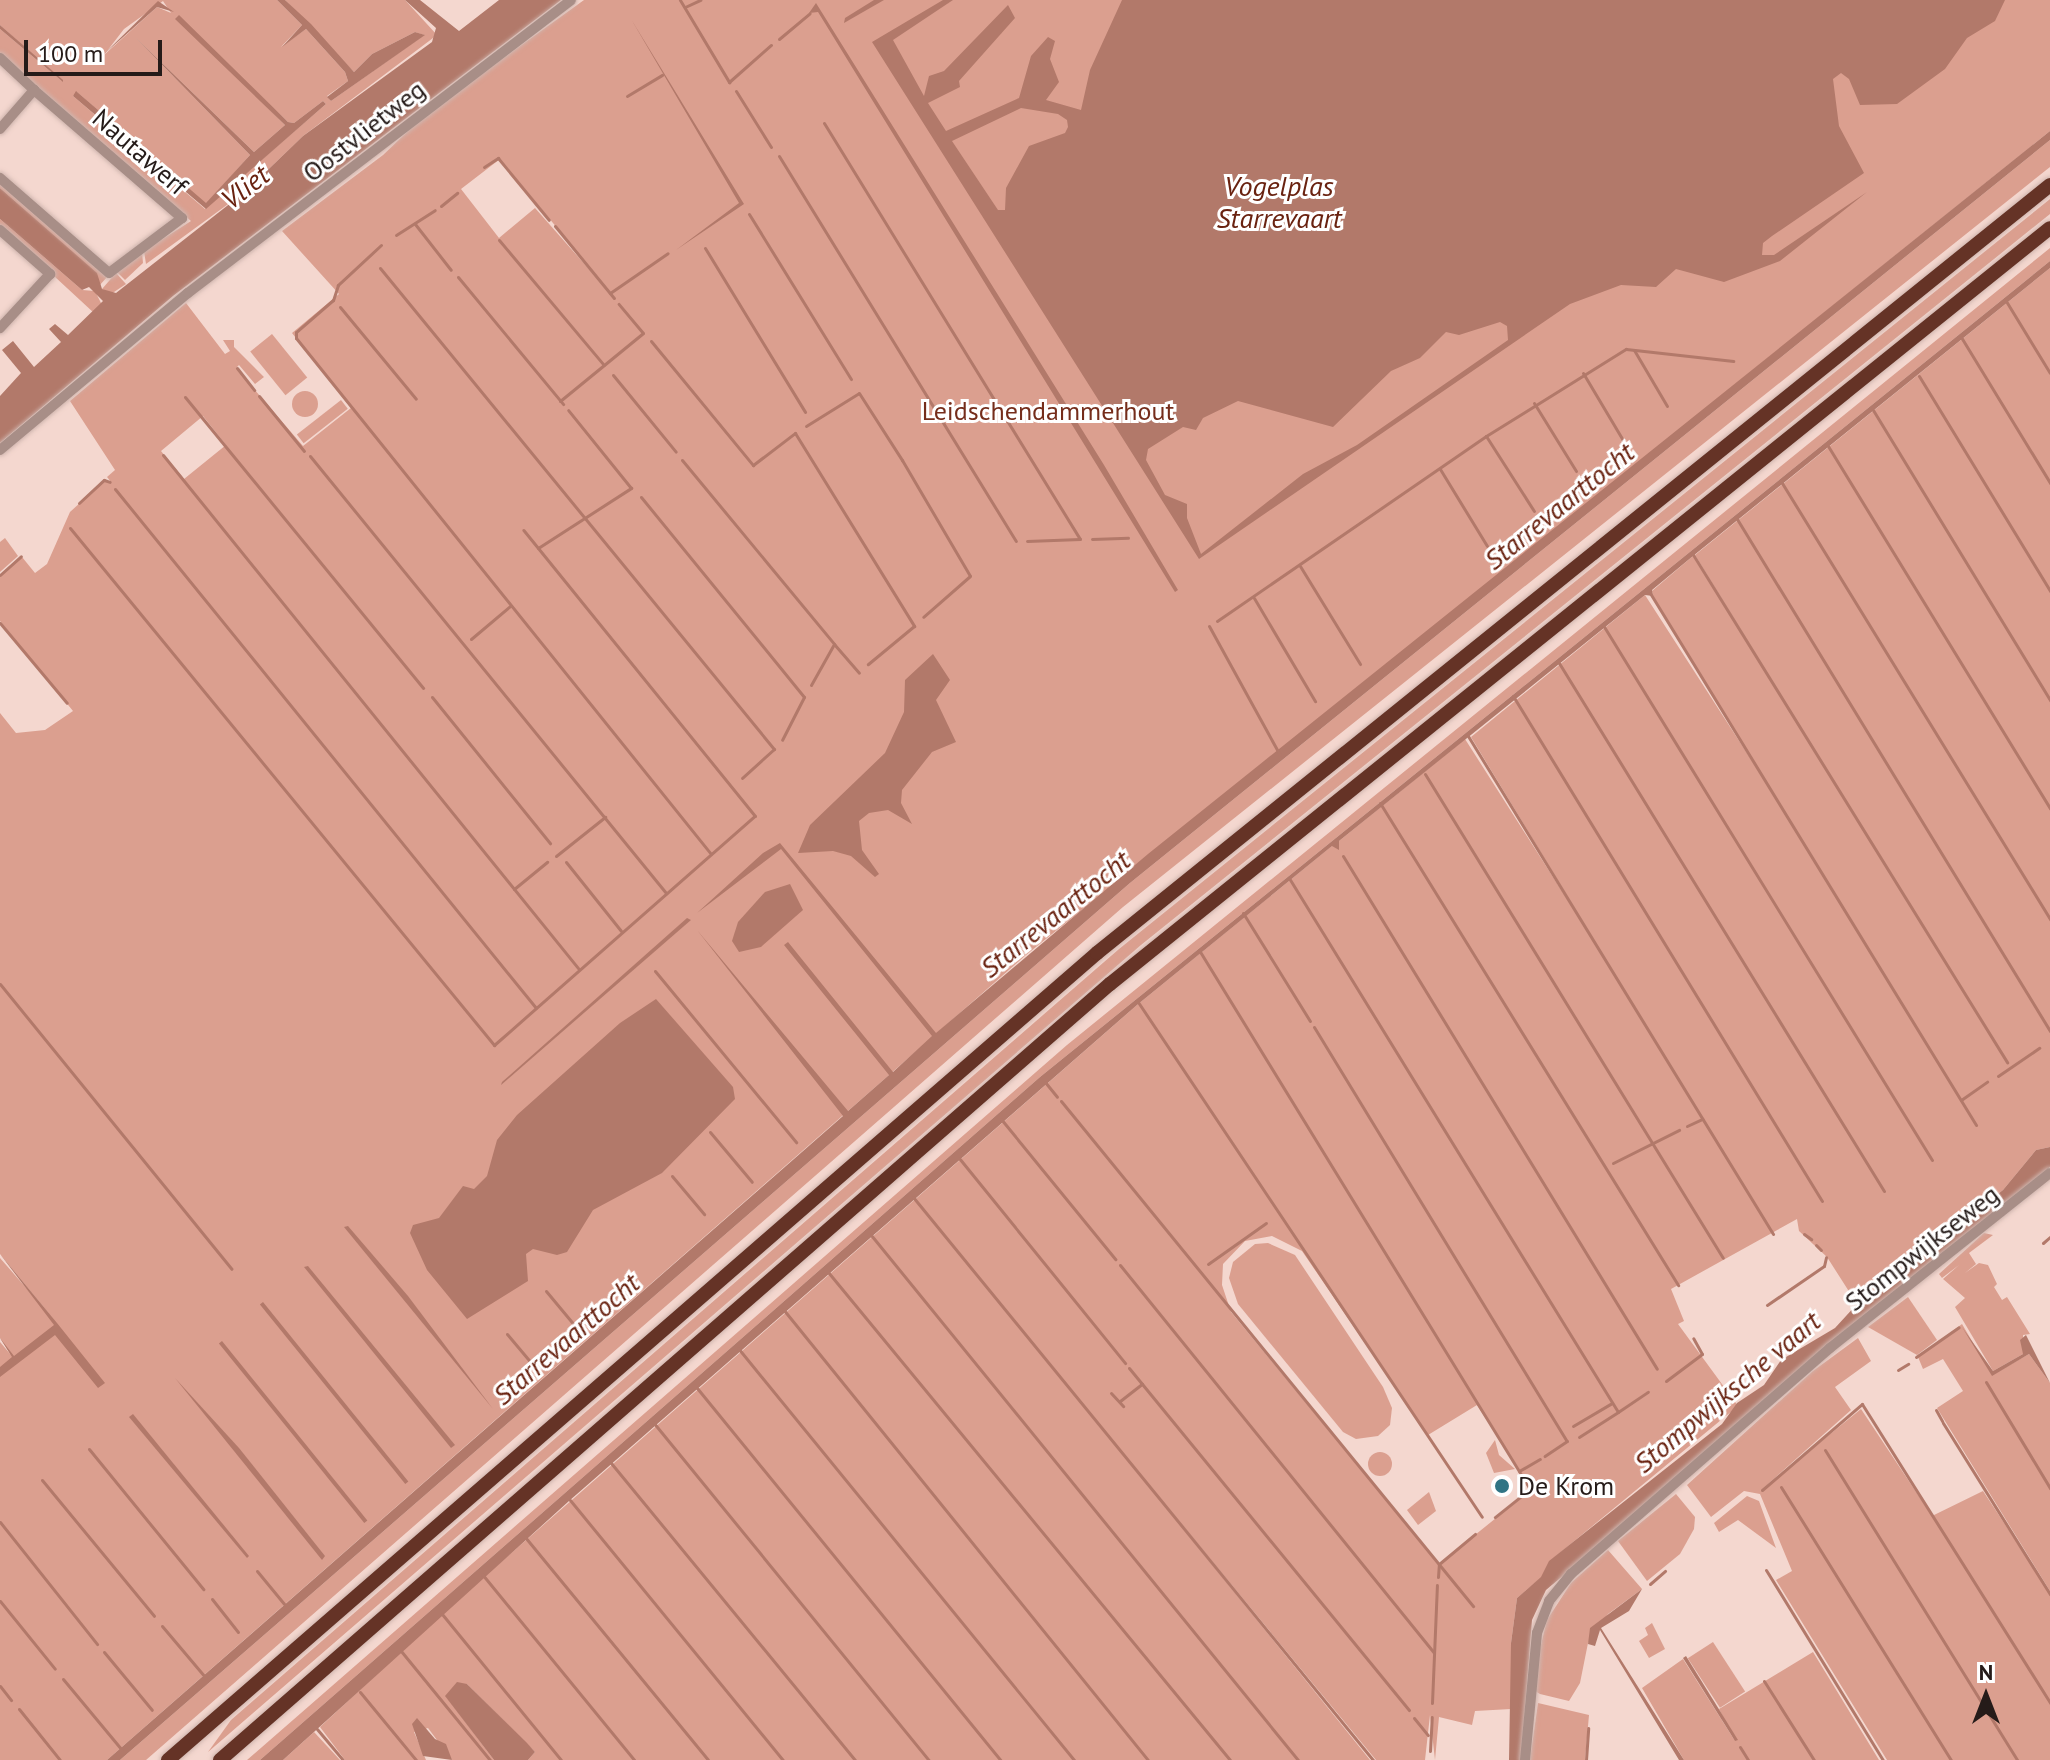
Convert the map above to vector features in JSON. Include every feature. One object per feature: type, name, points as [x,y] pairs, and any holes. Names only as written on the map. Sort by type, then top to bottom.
[{"type":"highway","points":[[168,1760],[1097,953],[2050,185]]},
{"type":"highway","points":[[220,1760],[1110,984],[2050,228]]},
{"type":"street","name":"Oostvlietweg","points":[[0,450],[188,293],[571,0]]},
{"type":"street","name":"Nautawerf","points":[[0,58],[182,218],[109,273],[0,178]]},
{"type":"street","points":[[2,129],[34,90]]},
{"type":"street","points":[[0,230],[50,274],[0,328]]},
{"type":"street","name":"Stompwijkseweg","points":[[1525,1760],[1537,1633],[1549,1601],[1571,1574],[1830,1348],[2050,1173]]},
{"type":"green space","points":[[0,0],[277,0],[302,25],[281,47],[306,29],[345,72],[348,81],[327,96],[331,101],[424,35],[415,32],[372,54],[354,72],[285,0],[405,0],[437,35],[303,136],[246,191],[146,264],[144,251],[191,221],[0,54],[0,29],[63,82],[0,25]],"holes":[[[163,1],[171,13],[157,7],[104,55],[124,29]],[[176,16],[288,122],[294,123],[323,101],[326,104],[205,209],[73,96],[77,92],[206,204],[250,155],[135,37],[254,152],[285,125]]]},
{"type":"green space","name":"Leidschendammerhout","points":[[584,0],[2050,0],[2050,131],[1026,955],[107,1760],[0,1760],[0,1342],[11,1355],[0,1338],[0,1258],[55,1321],[0,1254],[0,713],[16,733],[45,730],[73,711],[0,621],[0,576],[22,557],[35,573],[47,564],[70,512],[104,481],[111,482],[107,477],[115,470],[70,401],[186,303],[225,354],[230,351],[223,340],[234,340],[234,347],[264,377],[255,384],[239,365],[236,368],[303,446],[351,408],[292,333],[339,294],[282,231],[383,155],[426,114]],"holes":[[[500,159],[611,293],[611,294],[535,208],[499,238],[461,189]],[[203,416],[226,445],[184,479],[161,451]]]},
{"type":"green space","points":[[2050,140],[2050,167],[1123,907],[146,1760],[120,1760],[1130,883]]},
{"type":"green space","points":[[0,182],[107,277],[99,286],[96,273],[0,188]]},
{"type":"green space","points":[[2050,199],[2050,214],[1141,945],[208,1752],[231,1720],[1119,949]]},
{"type":"green space","points":[[0,219],[82,290],[95,291],[102,305],[94,313],[0,226]]},
{"type":"green space","points":[[2050,248],[2050,261],[1040,1077],[260,1760],[247,1760],[1067,1045]]},
{"type":"green space","points":[[142,253],[143,263],[125,280],[117,272]]},
{"type":"green space","points":[[2050,268],[2050,1147],[2036,1150],[2003,1190],[1857,1304],[1827,1257],[1799,1231],[1797,1219],[1671,1289],[1684,1321],[1678,1324],[1738,1406],[1550,1561],[1542,1577],[1517,1598],[1511,1643],[1511,1709],[1475,1711],[1472,1725],[1439,1717],[1435,1760],[1430,1715],[1425,1760],[1376,1760],[1062,1379],[1370,1760],[528,1760],[535,1752],[467,1684],[446,1696],[494,1760],[452,1760],[428,1728],[414,1732],[426,1760],[345,1760],[320,1727],[444,1612],[1137,1005],[1333,845],[1339,849],[1339,841],[1465,739],[1609,965],[1471,737],[1645,595],[1763,778],[1653,596],[1652,591],[1693,556],[1835,784],[1695,555]],"holes":[[[1272,1236],[1302,1251],[1428,1435],[1477,1405],[1532,1489],[1439,1564],[1231,1312],[1222,1285],[1223,1264],[1245,1241]]]},
{"type":"green space","points":[[116,273],[126,284],[111,294],[102,289]]},
{"type":"green space","points":[[272,334],[307,378],[285,395],[250,352]]},
{"type":"green space","points":[[305,391],[314,395],[318,404],[314,413],[305,417],[296,413],[292,404],[296,395]]},
{"type":"green space","points":[[341,400],[348,409],[304,443],[297,434]]},
{"type":"green space","points":[[5,538],[18,556],[0,572],[0,542]]},
{"type":"green space","points":[[1984,1233],[1993,1235],[1969,1253],[1976,1264],[1965,1273],[1979,1263],[1988,1265],[1997,1284],[1994,1287],[2002,1300],[2007,1297],[2030,1334],[2023,1335],[2023,1354],[1993,1371],[1955,1307],[1965,1298],[1943,1279],[1959,1265],[1942,1278],[1939,1274]]},
{"type":"green space","points":[[1268,1243],[1295,1255],[1383,1387],[1392,1408],[1390,1425],[1378,1436],[1356,1439],[1343,1432],[1238,1304],[1229,1278],[1233,1262],[1255,1244]]},
{"type":"green space","points":[[1908,1297],[1937,1340],[1917,1355],[1868,1327]]},
{"type":"green space","points":[[1962,1324],[1992,1375],[2029,1354],[2050,1383],[2050,1591],[1937,1408],[1963,1391],[1943,1359],[1923,1369],[1918,1357]]},
{"type":"green space","points":[[1858,1338],[1871,1361],[1835,1387],[1851,1410],[1760,1491],[1861,1409],[1932,1516],[1983,1491],[2050,1593],[2050,1760],[1887,1760],[1776,1580],[1792,1571],[1760,1494],[1744,1491],[1711,1517],[1687,1485],[1813,1371]]},
{"type":"green space","points":[[1495,1440],[1499,1455],[1515,1469],[1494,1473],[1486,1453]]},
{"type":"green space","points":[[1380,1452],[1388,1456],[1392,1464],[1388,1472],[1380,1476],[1372,1472],[1368,1464],[1372,1456]]},
{"type":"green space","points":[[1429,1492],[1436,1511],[1418,1525],[1407,1510]]},
{"type":"green space","points":[[1676,1494],[1695,1517],[1694,1529],[1680,1554],[1647,1581],[1618,1541]]},
{"type":"green space","points":[[1747,1496],[1759,1501],[1776,1548],[1738,1520],[1719,1532],[1714,1523]]},
{"type":"green space","points":[[1608,1550],[1642,1589],[1608,1614],[1588,1643],[1580,1683],[1569,1701],[1540,1694],[1535,1691],[1538,1657],[1547,1620],[1571,1583]]},
{"type":"green space","points":[[1652,1623],[1665,1649],[1649,1658],[1639,1641],[1648,1635],[1645,1628]]},
{"type":"green space","points":[[1713,1642],[1745,1691],[1720,1708],[1688,1658]]},
{"type":"green space","points":[[1813,1652],[1879,1760],[1684,1760],[1642,1688],[1683,1659],[1735,1741],[1719,1709]]},
{"type":"green space","points":[[1538,1703],[1589,1715],[1585,1760],[1530,1760]]},
{"type":"green space","points":[[314,1732],[340,1760],[283,1760]]},
{"type":"water","points":[[277,0],[285,0],[311,24],[354,72],[372,54],[415,32],[425,35],[331,101],[327,97],[348,81],[345,72],[306,29],[282,47],[302,25]]},
{"type":"water","points":[[405,0],[420,0],[459,31],[499,0],[561,0],[173,296],[0,443],[0,396],[21,373],[2,350],[13,341],[34,367],[61,342],[49,329],[55,324],[68,335],[103,301],[89,287],[82,290],[0,219],[0,188],[97,273],[102,289],[116,293],[246,191],[303,136],[432,42],[436,28]]},
{"type":"water","points":[[874,0],[884,0],[844,23],[845,18]]},
{"type":"water","name":"Vogelplas Starrevaart","points":[[943,0],[953,0],[893,40],[924,96],[929,76],[944,71],[1008,5],[1015,18],[959,81],[960,87],[928,103],[946,131],[1019,98],[1031,56],[1048,37],[1055,41],[1050,59],[1059,82],[1046,100],[1081,110],[1090,70],[1122,0],[2005,0],[1995,21],[1967,38],[1945,69],[1897,104],[1860,105],[1849,79],[1841,73],[1833,79],[1839,126],[1864,173],[1763,243],[1762,255],[1774,255],[1867,192],[1780,261],[1724,282],[1676,269],[1656,287],[1621,285],[1570,304],[1199,559],[872,42]],"holes":[[[1021,108],[1058,114],[1067,120],[1068,127],[1065,133],[1029,146],[1006,188],[1005,210],[998,210],[952,141]],[[1500,322],[1507,326],[1508,340],[1357,445],[1303,474],[1201,554],[1187,518],[1187,504],[1165,495],[1146,460],[1148,449],[1183,427],[1196,430],[1203,418],[1238,401],[1333,427],[1391,371],[1420,358],[1446,332],[1459,335]]]},
{"type":"water","points":[[158,1],[174,12],[157,7],[104,54]]},
{"type":"water","points":[[816,3],[1104,465],[1178,590],[1175,592],[818,12],[809,13]]},
{"type":"water","points":[[179,15],[288,122],[294,123],[323,101],[326,104],[206,209],[73,96],[76,91],[206,203],[250,155],[135,37],[254,152],[285,125],[175,19]]},
{"type":"water","points":[[631,19],[744,204],[676,250],[739,203]]},
{"type":"water","points":[[0,25],[63,80],[63,82],[0,29]]},
{"type":"water","points":[[2050,131],[2050,140],[1130,883],[120,1760],[107,1760],[843,1116],[697,930],[848,1111],[889,1075],[784,945],[788,942],[893,1072],[932,1036],[781,849],[697,913],[763,853],[780,843],[936,1033],[1148,854]]},
{"type":"water","points":[[2050,261],[2050,268],[1693,556],[1652,590],[1653,596],[1645,595],[1339,841],[1339,850],[1332,846],[1137,1005],[569,1501],[283,1760],[260,1760],[1040,1077]]},
{"type":"water","points":[[933,654],[950,680],[936,700],[956,742],[932,752],[902,790],[901,803],[912,824],[888,810],[869,813],[859,821],[862,850],[879,874],[875,877],[851,856],[833,851],[798,853],[810,825],[885,753],[904,712],[905,680]]},
{"type":"water","points":[[790,884],[803,910],[761,947],[739,952],[732,941],[738,922],[765,892]]},
{"type":"water","points":[[687,918],[691,920],[501,1085],[502,1082]]},
{"type":"water","points":[[656,999],[733,1087],[735,1099],[662,1173],[593,1210],[567,1252],[557,1255],[533,1249],[526,1254],[528,1281],[467,1319],[427,1270],[410,1233],[413,1225],[439,1218],[463,1186],[474,1189],[487,1176],[497,1140],[517,1115],[620,1023]]},
{"type":"water","points":[[2050,1147],[2050,1167],[2040,1176],[1546,1590],[1532,1620],[1521,1760],[1509,1760],[1511,1643],[1517,1598],[1541,1577],[1549,1561],[1722,1424],[1737,1403],[1764,1385],[1781,1360],[1835,1328],[1857,1304],[2003,1190],[2036,1150]]},
{"type":"water","points":[[348,1226],[408,1296],[493,1409],[344,1227]]},
{"type":"water","points":[[0,1254],[105,1383],[98,1388],[55,1335],[0,1377],[0,1367],[12,1357],[0,1338],[14,1356],[54,1325]]},
{"type":"water","points":[[308,1266],[455,1445],[451,1448],[304,1267]]},
{"type":"water","points":[[263,1302],[408,1482],[405,1484],[260,1305]]},
{"type":"water","points":[[1962,1327],[1993,1371],[2023,1354],[2020,1340],[2026,1335],[2050,1383],[2029,1354],[1992,1376]]},
{"type":"water","points":[[222,1341],[367,1521],[364,1523],[219,1344]]},
{"type":"water","points":[[175,1378],[239,1448],[325,1556],[322,1560]]},
{"type":"water","points":[[133,1414],[249,1556],[247,1558],[129,1417]]},
{"type":"water","points":[[1642,1589],[1629,1611],[1601,1628],[1684,1760],[1679,1760],[1600,1630],[1595,1646],[1588,1644],[1590,1628]]},
{"type":"water","points":[[1686,1656],[1738,1740],[1735,1741],[1683,1658]]},
{"type":"water","points":[[457,1682],[467,1684],[527,1743],[535,1752],[528,1760],[494,1760],[445,1696]]},
{"type":"water","points":[[417,1718],[435,1739],[446,1744],[452,1760],[423,1756],[412,1724]]},
{"type":"waterway","points":[[680,0],[729,82],[771,45]]},
{"type":"waterway","points":[[685,7],[700,0]]},
{"type":"waterway","points":[[779,39],[810,13]]},
{"type":"waterway","points":[[627,96],[662,75]]},
{"type":"waterway","points":[[736,91],[771,147]]},
{"type":"waterway","points":[[824,123],[1080,539],[1027,541]]},
{"type":"waterway","points":[[779,156],[1016,541]]},
{"type":"waterway","points":[[484,167],[498,158],[549,220]]},
{"type":"waterway","points":[[441,206],[457,193]]},
{"type":"waterway","points":[[396,235],[435,210]]},
{"type":"waterway","points":[[749,214],[851,379]]},
{"type":"waterway","points":[[415,224],[451,270]]},
{"type":"waterway","points":[[555,226],[614,298]]},
{"type":"waterway","points":[[499,240],[604,365]]},
{"type":"waterway","points":[[381,245],[338,285],[333,300],[296,332],[296,338],[711,854]]},
{"type":"waterway","points":[[705,248],[805,412]]},
{"type":"waterway","points":[[610,293],[668,253]]},
{"type":"waterway","points":[[380,268],[774,749],[742,778]]},
{"type":"waterway","points":[[458,277],[563,404]]},
{"type":"waterway","points":[[2006,301],[2050,373]]},
{"type":"waterway","points":[[560,401],[643,333],[619,304]]},
{"type":"waterway","points":[[340,307],[416,399]]},
{"type":"waterway","points":[[1961,337],[2050,483]]},
{"type":"waterway","points":[[651,341],[753,465],[795,433],[914,626],[868,664]]},
{"type":"waterway","points":[[1217,621],[1486,436],[1626,349],[1733,361]]},
{"type":"waterway","points":[[1634,350],[1667,406]]},
{"type":"waterway","points":[[237,368],[254,390]]},
{"type":"waterway","name":"Starrevaarttocht","points":[[1583,373],[1626,445]]},
{"type":"waterway","points":[[613,375],[676,452]]},
{"type":"waterway","points":[[1919,376],[2050,591]]},
{"type":"waterway","points":[[806,426],[859,393],[902,460],[970,576],[923,617]]},
{"type":"waterway","points":[[259,396],[304,451]]},
{"type":"waterway","points":[[185,397],[423,688]]},
{"type":"waterway","name":"Starrevaarttocht","points":[[1534,403],[1576,471]]},
{"type":"waterway","points":[[538,548],[631,488],[568,410]]},
{"type":"waterway","points":[[1873,410],[2050,700]]},
{"type":"waterway","name":"Starrevaarttocht","points":[[1486,436],[1534,511]]},
{"type":"waterway","points":[[1828,446],[2050,808]]},
{"type":"waterway","points":[[163,455],[578,968]]},
{"type":"waterway","points":[[310,456],[666,893]]},
{"type":"waterway","points":[[682,460],[834,644]]},
{"type":"waterway","name":"Starrevaarttocht","points":[[1440,469],[1487,546]]},
{"type":"waterway","points":[[79,503],[104,480],[110,482]]},
{"type":"waterway","points":[[1782,483],[2050,919]]},
{"type":"waterway","points":[[115,489],[536,1008]]},
{"type":"waterway","points":[[641,497],[804,697],[782,740]]},
{"type":"waterway","points":[[1737,519],[2050,1031]]},
{"type":"waterway","points":[[70,528],[494,1045],[755,816],[523,530]]},
{"type":"waterway","points":[[1092,539],[1128,538]]},
{"type":"waterway","points":[[1692,553],[2007,1062]]},
{"type":"waterway","points":[[0,575],[21,556]]},
{"type":"waterway","points":[[1300,566],[1360,664]]},
{"type":"waterway","points":[[1650,593],[1976,1125]]},
{"type":"waterway","points":[[1254,598],[1315,701]]},
{"type":"waterway","points":[[471,639],[510,606]]},
{"type":"waterway","points":[[0,623],[67,703]]},
{"type":"waterway","points":[[1603,625],[1932,1160]]},
{"type":"waterway","points":[[1209,626],[1280,755]]},
{"type":"waterway","points":[[811,685],[834,644],[859,673]]},
{"type":"waterway","points":[[1559,663],[1884,1191]]},
{"type":"waterway","points":[[1513,696],[1822,1201]]},
{"type":"waterway","points":[[432,697],[550,843]]},
{"type":"waterway","points":[[1468,736],[1773,1234]]},
{"type":"waterway","points":[[1425,774],[1723,1258]]},
{"type":"waterway","points":[[1380,803],[1678,1285]]},
{"type":"waterway","points":[[556,856],[605,817]]},
{"type":"waterway","points":[[1343,856],[1657,1369]]},
{"type":"waterway","points":[[514,889],[547,862]]},
{"type":"waterway","points":[[566,862],[621,931]]},
{"type":"waterway","points":[[1289,878],[1618,1412],[1648,1392]]},
{"type":"waterway","points":[[1243,913],[1310,1021]]},
{"type":"waterway","points":[[1199,950],[1530,1489],[1495,1517]]},
{"type":"waterway","points":[[655,971],[796,1142]]},
{"type":"waterway","points":[[0,984],[232,1269]]},
{"type":"waterway","points":[[1138,1002],[1482,1517]]},
{"type":"waterway","points":[[1314,1027],[1567,1441],[1545,1456]]},
{"type":"waterway","points":[[1998,1076],[2039,1048]]},
{"type":"waterway","points":[[1045,1082],[1057,1097]]},
{"type":"waterway","points":[[1961,1100],[1987,1082]]},
{"type":"waterway","points":[[1061,1101],[1473,1606]]},
{"type":"waterway","points":[[1001,1119],[1115,1259]]},
{"type":"waterway","points":[[1687,1126],[1702,1119]]},
{"type":"waterway","points":[[1613,1163],[1679,1130]]},
{"type":"waterway","points":[[710,1132],[752,1182]]},
{"type":"waterway","points":[[959,1158],[1125,1363]]},
{"type":"waterway","points":[[672,1176],[704,1214]]},
{"type":"waterway","points":[[913,1197],[1373,1760]]},
{"type":"waterway","points":[[1208,1264],[1266,1223]]},
{"type":"waterway","points":[[1804,1234],[1811,1239]]},
{"type":"waterway","points":[[871,1235],[1298,1760]]},
{"type":"waterway","points":[[2043,1243],[2050,1237]]},
{"type":"waterway","points":[[1816,1245],[1821,1250]]},
{"type":"waterway","points":[[1767,1305],[1824,1266],[1826,1257]]},
{"type":"waterway","points":[[1120,1265],[1433,1652]]},
{"type":"waterway","points":[[828,1272],[1230,1760]]},
{"type":"waterway","name":"Starrevaarttocht","points":[[546,1291],[580,1332]]},
{"type":"waterway","points":[[783,1309],[1148,1760]]},
{"type":"waterway","points":[[1916,1357],[1959,1327]]},
{"type":"waterway","name":"Starrevaarttocht","points":[[507,1334],[538,1371]]},
{"type":"waterway","points":[[1666,1381],[1702,1354],[1693,1338]]},
{"type":"waterway","points":[[738,1348],[1074,1760]]},
{"type":"waterway","points":[[1898,1370],[1908,1364]]},
{"type":"waterway","points":[[1129,1368],[1409,1710]]},
{"type":"waterway","points":[[1986,1382],[2050,1488]]},
{"type":"waterway","points":[[1120,1401],[1142,1384]]},
{"type":"waterway","points":[[697,1388],[1000,1760]]},
{"type":"waterway","points":[[1111,1393],[1123,1406]]},
{"type":"waterway","points":[[1573,1426],[1612,1403]]},
{"type":"waterway","points":[[1762,1490],[1862,1404],[2050,1703]]},
{"type":"waterway","points":[[1936,1410],[1942,1421]]},
{"type":"waterway","points":[[1579,1437],[1618,1412]]},
{"type":"waterway","points":[[653,1422],[929,1760]]},
{"type":"waterway","points":[[1943,1423],[2050,1594]]},
{"type":"waterway","points":[[89,1449],[203,1589]]},
{"type":"waterway","points":[[1825,1450],[2017,1760]]},
{"type":"waterway","points":[[1519,1471],[1540,1459]]},
{"type":"waterway","points":[[611,1463],[855,1760]]},
{"type":"waterway","points":[[42,1480],[154,1616]]},
{"type":"waterway","points":[[1781,1487],[1951,1760]]},
{"type":"waterway","points":[[570,1500],[783,1760]]},
{"type":"waterway","points":[[0,1522],[97,1644]]},
{"type":"waterway","points":[[1438,1577],[1439,1564],[1475,1534]]},
{"type":"waterway","points":[[525,1537],[708,1760]]},
{"type":"waterway","points":[[1766,1570],[1883,1760]]},
{"type":"waterway","points":[[257,1571],[285,1605]]},
{"type":"waterway","points":[[1650,1584],[1665,1571]]},
{"type":"waterway","points":[[482,1574],[634,1760]]},
{"type":"waterway","points":[[1432,1703],[1437,1585]]},
{"type":"waterway","points":[[212,1599],[238,1632]]},
{"type":"waterway","points":[[0,1601],[55,1669]]},
{"type":"waterway","points":[[442,1614],[561,1760]]},
{"type":"waterway","points":[[162,1626],[206,1678]]},
{"type":"waterway","points":[[401,1651],[490,1760]]},
{"type":"waterway","points":[[104,1652],[152,1710]]},
{"type":"waterway","points":[[63,1679],[122,1750]]},
{"type":"waterway","points":[[1764,1681],[1814,1760]]},
{"type":"waterway","points":[[0,1686],[11,1700]]},
{"type":"waterway","points":[[360,1692],[416,1760]]},
{"type":"waterway","points":[[19,1709],[60,1760]]},
{"type":"waterway","points":[[1430,1751],[1432,1717]]},
{"type":"waterway","points":[[1414,1718],[1428,1735]]},
{"type":"waterway","points":[[1586,1760],[1588,1728]]},
{"type":"waterway","points":[[317,1729],[343,1760]]},
{"type":"waterway","points":[[1740,1747],[1748,1760]]},
{"type":"place","name":"De Krom","points":[[1502,1486]]},
{"type":"water label","name":"Vliet","points":[[245,187]]},
{"type":"water label","name":"Stompwijksche vaart","points":[[1727,1392]]}]
